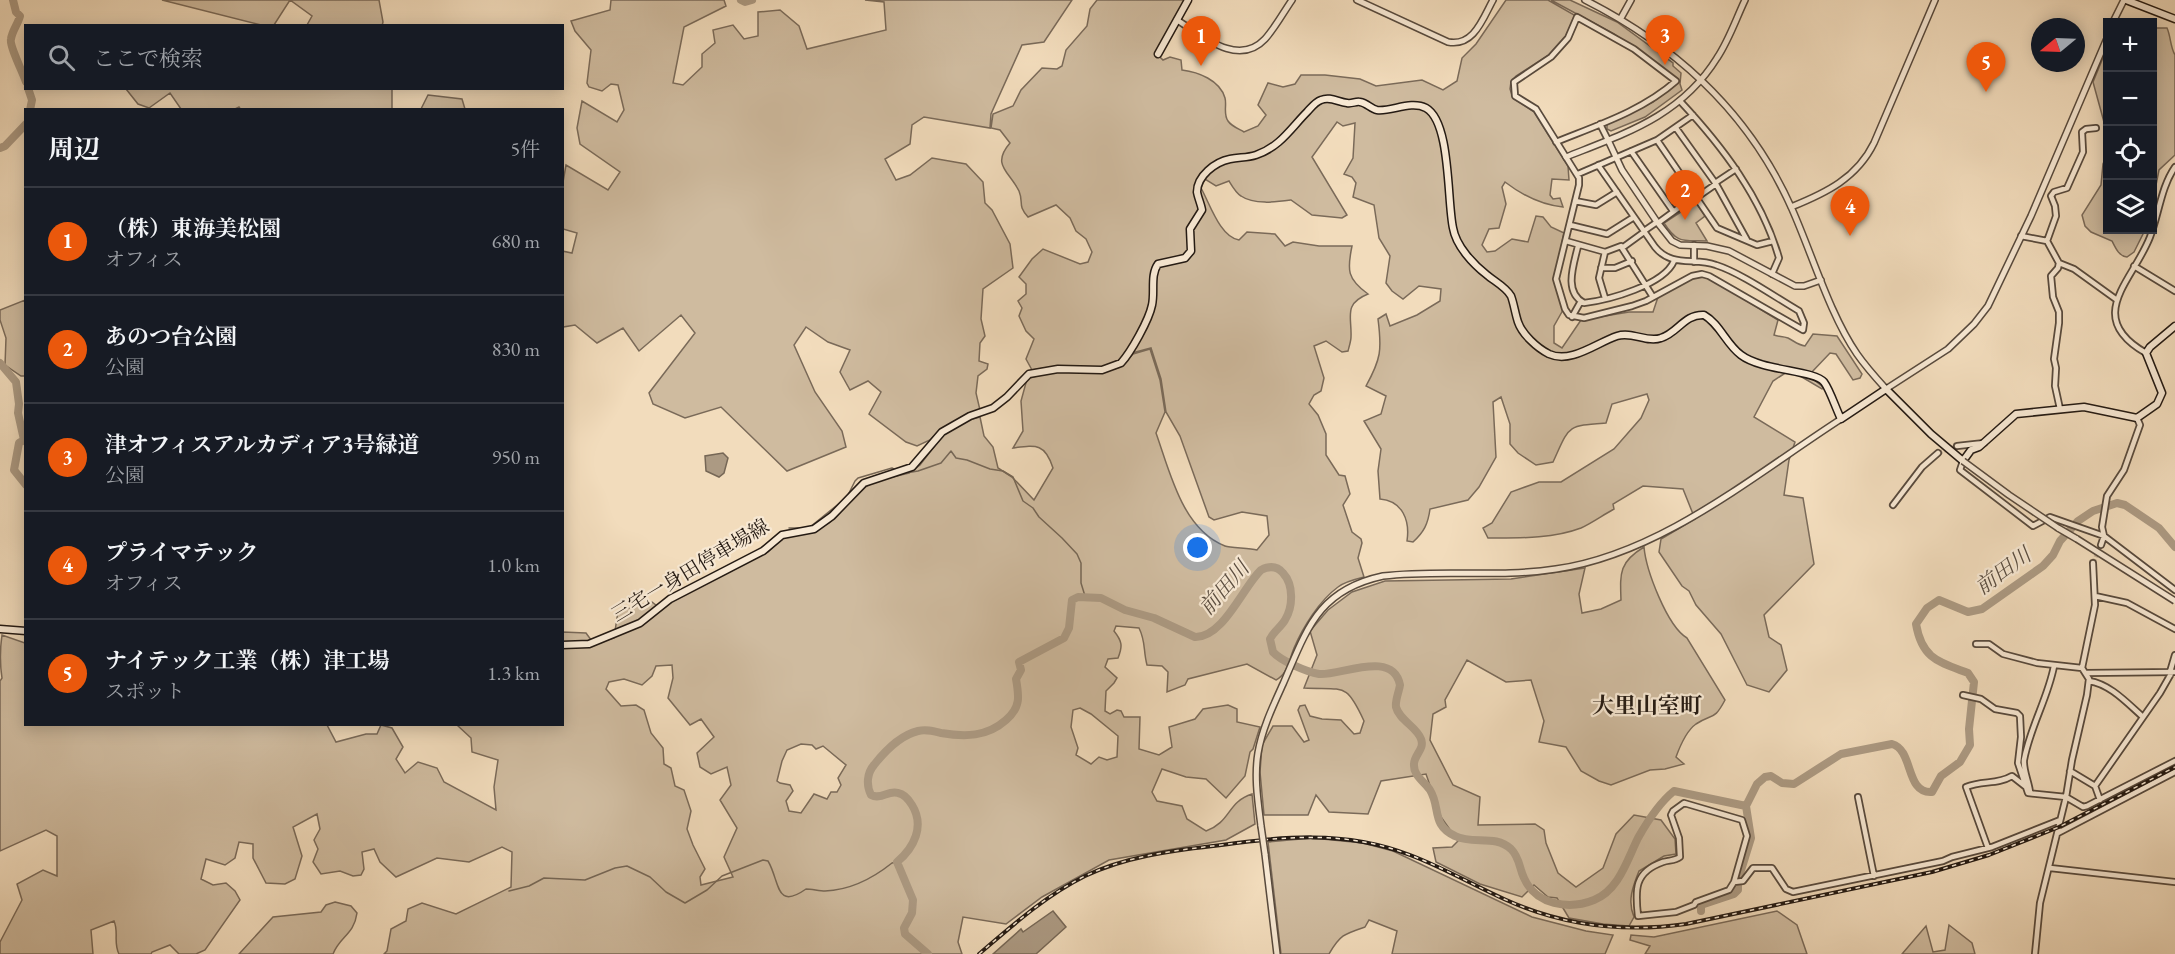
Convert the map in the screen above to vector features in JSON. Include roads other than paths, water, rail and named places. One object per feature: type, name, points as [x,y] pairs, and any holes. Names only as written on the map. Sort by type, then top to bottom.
[{"type":"main road","points":[[1158,54],[1188,0]]},
{"type":"main road","points":[[2125,0],[2175,19]]},
{"type":"main road","name":"三宅一身田停車場線","points":[[564,645],[589,644],[640,623],[670,599],[763,551],[782,535],[814,528],[832,516],[864,483],[912,467],[942,432],[970,416],[993,408],[1029,374],[1058,369],[1102,370],[1121,363],[1150,313],[1155,269],[1158,264],[1185,258],[1191,251],[1190,229],[1202,210],[1197,193],[1202,177],[1209,169],[1221,162],[1253,156],[1278,144],[1296,121],[1323,99],[1347,103],[1361,102],[1380,110],[1421,106],[1436,117],[1442,136],[1450,188],[1453,231],[1464,252],[1475,265],[1509,292],[1520,327],[1546,352],[1566,357],[1622,335],[1661,338],[1689,317],[1704,315],[1712,321],[1739,354],[1749,360],[1776,369],[1812,375],[1822,380],[1841,419]]},
{"type":"main road","points":[[1841,419],[1886,389],[1931,434],[1963,461],[1971,450],[1977,449],[2016,414],[2068,407],[2095,408],[2137,418],[2154,406],[2162,396],[2146,353],[2175,326]]},
{"type":"main road","points":[[0,629],[24,631]]},
{"type":"street","points":[[1177,20],[1220,46],[1232,50],[1244,50],[1264,40],[1292,0]]},
{"type":"street","points":[[1357,0],[1451,43],[1463,42],[1471,37],[1493,0]]},
{"type":"street","points":[[1585,0],[1621,18],[1676,58],[1725,105],[1752,139],[1772,170],[1791,207],[1846,336],[1869,370],[1886,389],[1948,349],[1974,324],[1996,292],[2103,47]]},
{"type":"street","points":[[1621,18],[1631,0]]},
{"type":"street","points":[[1566,157],[1653,120],[1680,101],[1702,81],[1718,58],[1745,0]]},
{"type":"street","points":[[1791,207],[1838,185],[1850,176],[1867,156],[1879,133],[1935,0]]},
{"type":"street","points":[[2116,18],[2125,0]]},
{"type":"street","points":[[1556,142],[1643,105],[1676,81],[1634,49],[1577,17],[1568,38],[1551,57],[1516,79],[1513,84],[1515,96],[1536,110],[1556,142],[1578,174],[1580,182],[1556,283],[1564,309],[1572,316],[1588,318],[1632,306],[1697,275],[1709,276],[1803,330],[1804,323],[1799,310],[1720,266],[1674,261],[1657,250],[1598,165]]},
{"type":"street","points":[[1680,101],[1736,169],[1752,196],[1779,258],[1772,274]]},
{"type":"street","points":[[1578,174],[1657,140],[1693,115]]},
{"type":"street","points":[[1600,124],[1616,158],[1672,241],[1680,245],[1715,247],[1729,251],[1791,285],[1799,286],[1821,280]]},
{"type":"street","points":[[1677,128],[1716,183],[1747,240]]},
{"type":"street","points":[[2096,128],[2082,132],[2083,152],[2067,188],[2054,192],[2051,196],[2056,216],[2047,241],[2059,263],[2074,268],[2117,300]]},
{"type":"street","points":[[1657,140],[1716,228],[1761,245],[1773,241]]},
{"type":"street","points":[[1631,151],[1673,211]]},
{"type":"street","points":[[2146,353],[2130,343],[2121,332],[2115,316],[2117,300],[2150,238],[2167,182],[2175,167]]},
{"type":"street","points":[[1622,248],[1736,169]]},
{"type":"street","points":[[1575,201],[1596,205],[1617,192]]},
{"type":"street","points":[[1570,225],[1607,234],[1634,217]]},
{"type":"street","points":[[2021,236],[2047,241]]},
{"type":"street","points":[[1566,241],[1605,252],[1622,246],[1653,297]]},
{"type":"street","points":[[1694,245],[1697,275]]},
{"type":"street","points":[[1578,246],[1570,277],[1575,295],[1587,303],[1647,284],[1667,272],[1674,261]]},
{"type":"street","points":[[1605,252],[1600,283],[1605,298]]},
{"type":"street","points":[[1601,268],[1615,268],[1632,261]]},
{"type":"street","points":[[2059,263],[2051,276],[2053,297],[2059,312],[2060,323],[2054,359],[2055,386],[2060,409]]},
{"type":"street","points":[[2134,266],[2175,291]]},
{"type":"street","points":[[1572,316],[1581,301]]},
{"type":"street","points":[[2101,545],[2104,536],[2105,502],[2124,470],[2140,425],[2137,418]]},
{"type":"street","points":[[1277,954],[1257,782],[1258,752],[1265,726],[1297,649],[1305,632],[1324,608],[1341,592],[1360,582],[1393,574],[1529,573],[1571,567],[1609,556],[1662,535],[1841,419]]},
{"type":"street","points":[[1957,446],[1984,443]]},
{"type":"street","points":[[1893,505],[1922,466],[1938,453]]},
{"type":"street","points":[[2175,590],[2104,536],[2050,516],[2033,526],[1960,471],[1963,461],[2009,495],[2175,601]]},
{"type":"street","points":[[2082,668],[2094,610],[2093,563]]},
{"type":"street","points":[[2095,596],[2127,603],[2175,629]]},
{"type":"street","points":[[1976,644],[1989,644],[2003,654],[2055,666],[2082,668],[2089,681],[2066,797],[2040,903],[2035,954]]},
{"type":"street","points":[[2096,786],[2172,672],[2175,656]]},
{"type":"street","points":[[2030,794],[2024,761],[2055,666]]},
{"type":"street","points":[[2086,673],[2172,672]]},
{"type":"street","points":[[2089,681],[2097,682],[2108,688],[2143,717]]},
{"type":"street","points":[[1965,696],[1981,699],[1995,709],[2017,713],[2020,716],[2022,737],[2018,763],[2030,794]]},
{"type":"street","points":[[2030,794],[2066,797],[2084,807],[2175,761]]},
{"type":"street","points":[[2070,771],[2096,786],[2100,800]]},
{"type":"street","points":[[2057,833],[2175,772]]},
{"type":"street","points":[[1988,848],[1966,787],[1983,782],[1998,783],[2012,776],[2026,787]]},
{"type":"street","points":[[1858,798],[1874,876]]},
{"type":"street","points":[[1736,882],[1747,836],[1743,821],[1684,803],[1671,815],[1678,838],[1680,857],[1678,860],[1665,861],[1653,866],[1641,877],[1637,888],[1638,916],[1672,912],[1694,906],[1696,902],[1729,890],[1753,867],[1772,868],[1786,889],[1793,892],[1943,861],[2031,833],[2060,820]]},
{"type":"street","points":[[2050,868],[2175,882]]},
{"type":"waterway","points":[[13,0],[16,12],[20,16],[11,42],[24,77]]},
{"type":"waterway","points":[[741,0],[745,2],[752,0]]},
{"type":"waterway","points":[[29,90],[32,100],[30,108]]},
{"type":"waterway","points":[[0,148],[5,146],[24,126]]},
{"type":"waterway","points":[[0,363],[16,382],[18,413],[24,440]]},
{"type":"waterway","points":[[24,440],[19,443],[14,470],[24,482]]},
{"type":"waterway","points":[[900,474],[941,463],[951,451],[956,458],[1003,471],[1013,477],[1023,501],[1033,508],[1039,517],[1077,554],[1081,563],[1081,583],[1085,596]]},
{"type":"waterway","points":[[847,497],[858,478],[892,468],[897,471]]},
{"type":"waterway","points":[[810,527],[841,502]]},
{"type":"waterway","name":"前田川","points":[[928,954],[905,934],[904,928],[912,913],[913,900],[897,862],[908,850],[916,836],[918,821],[916,813],[909,801],[900,794],[894,792],[878,796],[871,795],[868,783],[870,772],[888,749],[912,733],[927,730],[959,735],[975,734],[999,726],[1017,706],[1016,679],[1021,670],[1019,662],[1064,638],[1069,628],[1072,600],[1078,597],[1101,598],[1125,610],[1154,618],[1195,637],[1205,635],[1223,621],[1261,570],[1270,567],[1278,569],[1287,578],[1291,590],[1291,603],[1288,615],[1270,639],[1273,652],[1294,666],[1319,674],[1377,666],[1387,668],[1395,674],[1400,685],[1396,707],[1401,716],[1419,735],[1422,743],[1414,761],[1414,768],[1430,790],[1443,827],[1447,832],[1462,839],[1491,841],[1505,845],[1514,852],[1524,878],[1536,894],[1554,903],[1574,905],[1594,900],[1610,889],[1621,874],[1649,819],[1674,791],[1746,806],[1757,784],[1765,777],[1771,776],[1782,783],[1794,784],[1841,754],[1892,744],[1904,754],[1917,786],[1923,791],[1932,792],[1941,776],[1960,762],[1970,745],[1969,729],[1974,682],[1968,673],[1940,662],[1927,652],[1916,624],[1927,608],[1939,600],[1968,612],[1982,609],[2043,566],[2053,555],[2060,541],[2078,521],[2093,511],[2117,503],[2125,505],[2159,528],[2175,547]]},
{"type":"waterway","points":[[789,528],[806,528]]},
{"type":"waterway","name":"前田川","points":[[1701,911],[1701,905],[1734,894],[1738,890],[1738,880],[1751,838],[1746,806]]},
{"type":"waterway","points":[[509,891],[529,886],[544,878],[585,880],[615,868],[627,866],[650,877],[666,892],[685,903],[707,890],[722,876],[763,860],[768,861],[780,891],[789,897],[806,889],[825,891],[852,886],[869,879],[897,862]]},
{"type":"tunnel","points":[[1938,453],[1957,446]]},
{"type":"tunnel","points":[[2093,563],[2101,545]]},
{"type":"railway","points":[[979,954],[1043,902],[1070,884],[1100,869],[1131,859],[1164,853],[1288,838],[1336,838],[1385,847],[1422,860],[1526,908],[1571,921],[1639,928],[1686,924],[1932,872],[1989,855],[2059,827],[2175,767]]},
{"type":"place","name":"津オフィスアルカディア3号緑道","points":[[1665,65]]},
{"type":"place","name":"（株）東海美松園","points":[[1201,66]]},
{"type":"place","name":"ナイテック工業（株）津工場","points":[[1986,92]]},
{"type":"place","name":"あのつ台公園","points":[[1685,220]]},
{"type":"place","name":"プライマテック","points":[[1850,236]]},
{"type":"district","name":"大里山室町","points":[[1647,705]]}]
